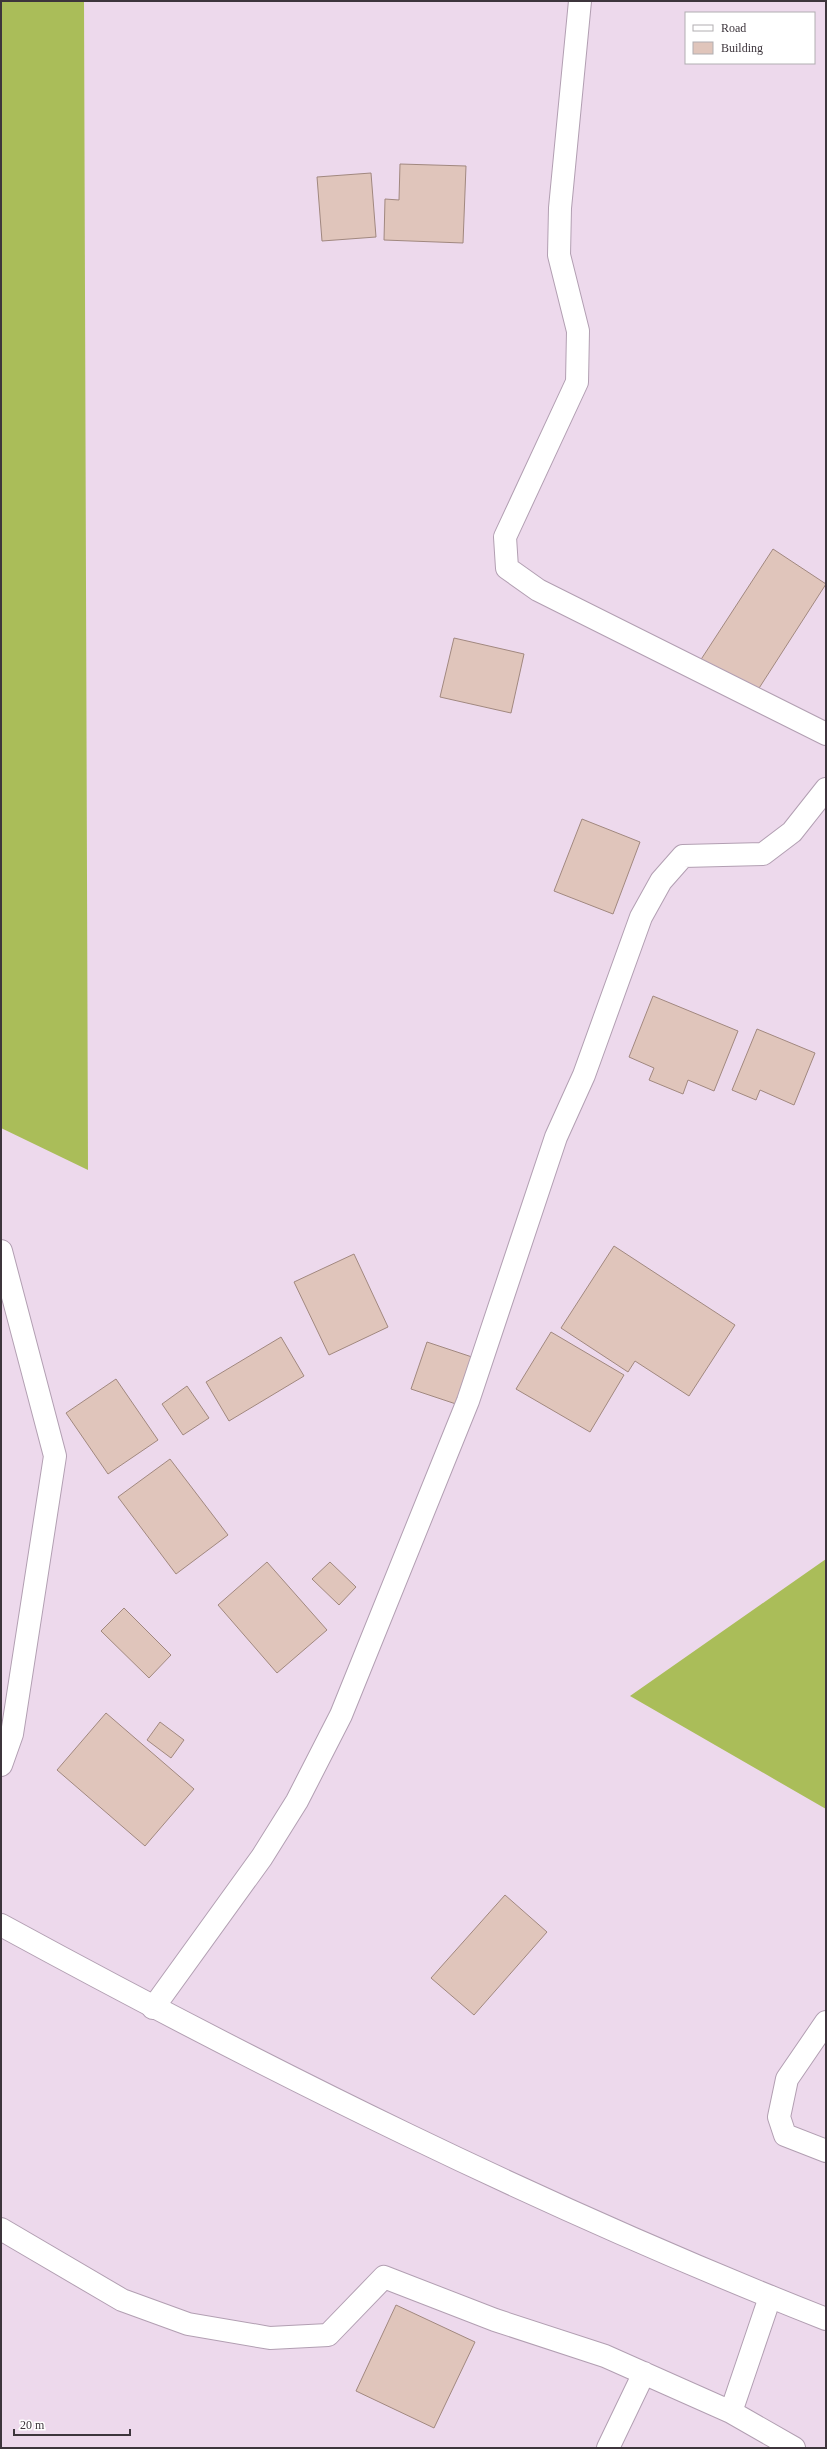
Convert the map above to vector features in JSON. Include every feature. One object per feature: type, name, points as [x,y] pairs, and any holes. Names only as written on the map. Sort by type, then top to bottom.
[{"type":"main road","points":[[580,1],[560,208],[559,256],[578,331],[577,382],[505,537],[507,568],[538,590],[826,734]]},
{"type":"main road","points":[[153,2008],[262,1857],[297,1801],[341,1716],[468,1401],[556,1137],[584,1075],[644,911],[661,881],[683,856],[763,854],[792,832],[826,789]]},
{"type":"main road","points":[[1,1251],[55,1456],[12,1734],[1,1765]]},
{"type":"main road","points":[[1,1925],[153,2008],[500,2181],[770,2297],[826,2319]]},
{"type":"main road","points":[[826,2022],[787,2079],[779,2117],[785,2135],[826,2151]]},
{"type":"main road","points":[[1,2229],[122,2300],[188,2324],[270,2338],[328,2335],[384,2277],[495,2320],[605,2356],[731,2412],[794,2448]]},
{"type":"main road","points":[[731,2412],[770,2297]]},
{"type":"main road","points":[[608,2448],[644,2373]]},
{"type":"green space","points":[[1,1],[84,1],[88,1170],[1,1128]]},
{"type":"green space","points":[[826,1559],[826,1809],[630,1696]]},
{"type":"building","points":[[400,164],[466,166],[463,243],[384,240],[385,199],[399,200]]},
{"type":"building","points":[[371,173],[376,237],[322,241],[317,177]]},
{"type":"building","points":[[773,549],[826,584],[754,696],[700,661]]},
{"type":"building","points":[[454,638],[524,654],[511,713],[440,697]]},
{"type":"building","points":[[582,819],[640,842],[613,914],[554,891]]},
{"type":"building","points":[[653,996],[738,1031],[714,1091],[688,1080],[683,1094],[649,1080],[654,1068],[629,1057]]},
{"type":"building","points":[[757,1029],[815,1053],[794,1105],[760,1090],[756,1100],[732,1090]]},
{"type":"building","points":[[614,1246],[735,1325],[689,1396],[635,1361],[628,1372],[561,1328]]},
{"type":"building","points":[[354,1254],[388,1327],[329,1355],[294,1282]]},
{"type":"building","points":[[551,1332],[624,1375],[590,1432],[516,1389]]},
{"type":"building","points":[[281,1337],[304,1376],[229,1421],[206,1382]]},
{"type":"building","points":[[427,1342],[475,1358],[459,1405],[411,1389]]},
{"type":"building","points":[[116,1379],[158,1440],[108,1474],[66,1413]]},
{"type":"building","points":[[187,1386],[209,1418],[183,1435],[162,1404]]},
{"type":"building","points":[[170,1459],[228,1535],[176,1574],[118,1497]]},
{"type":"building","points":[[267,1562],[327,1630],[277,1673],[218,1605]]},
{"type":"building","points":[[330,1562],[356,1587],[339,1605],[312,1579]]},
{"type":"building","points":[[124,1608],[171,1655],[149,1678],[101,1631]]},
{"type":"building","points":[[106,1713],[194,1789],[145,1846],[57,1770]]},
{"type":"building","points":[[160,1722],[184,1740],[171,1758],[147,1740]]},
{"type":"building","points":[[505,1895],[547,1932],[474,2015],[431,1978]]},
{"type":"building","points":[[396,2305],[475,2342],[434,2428],[356,2391]]}]
